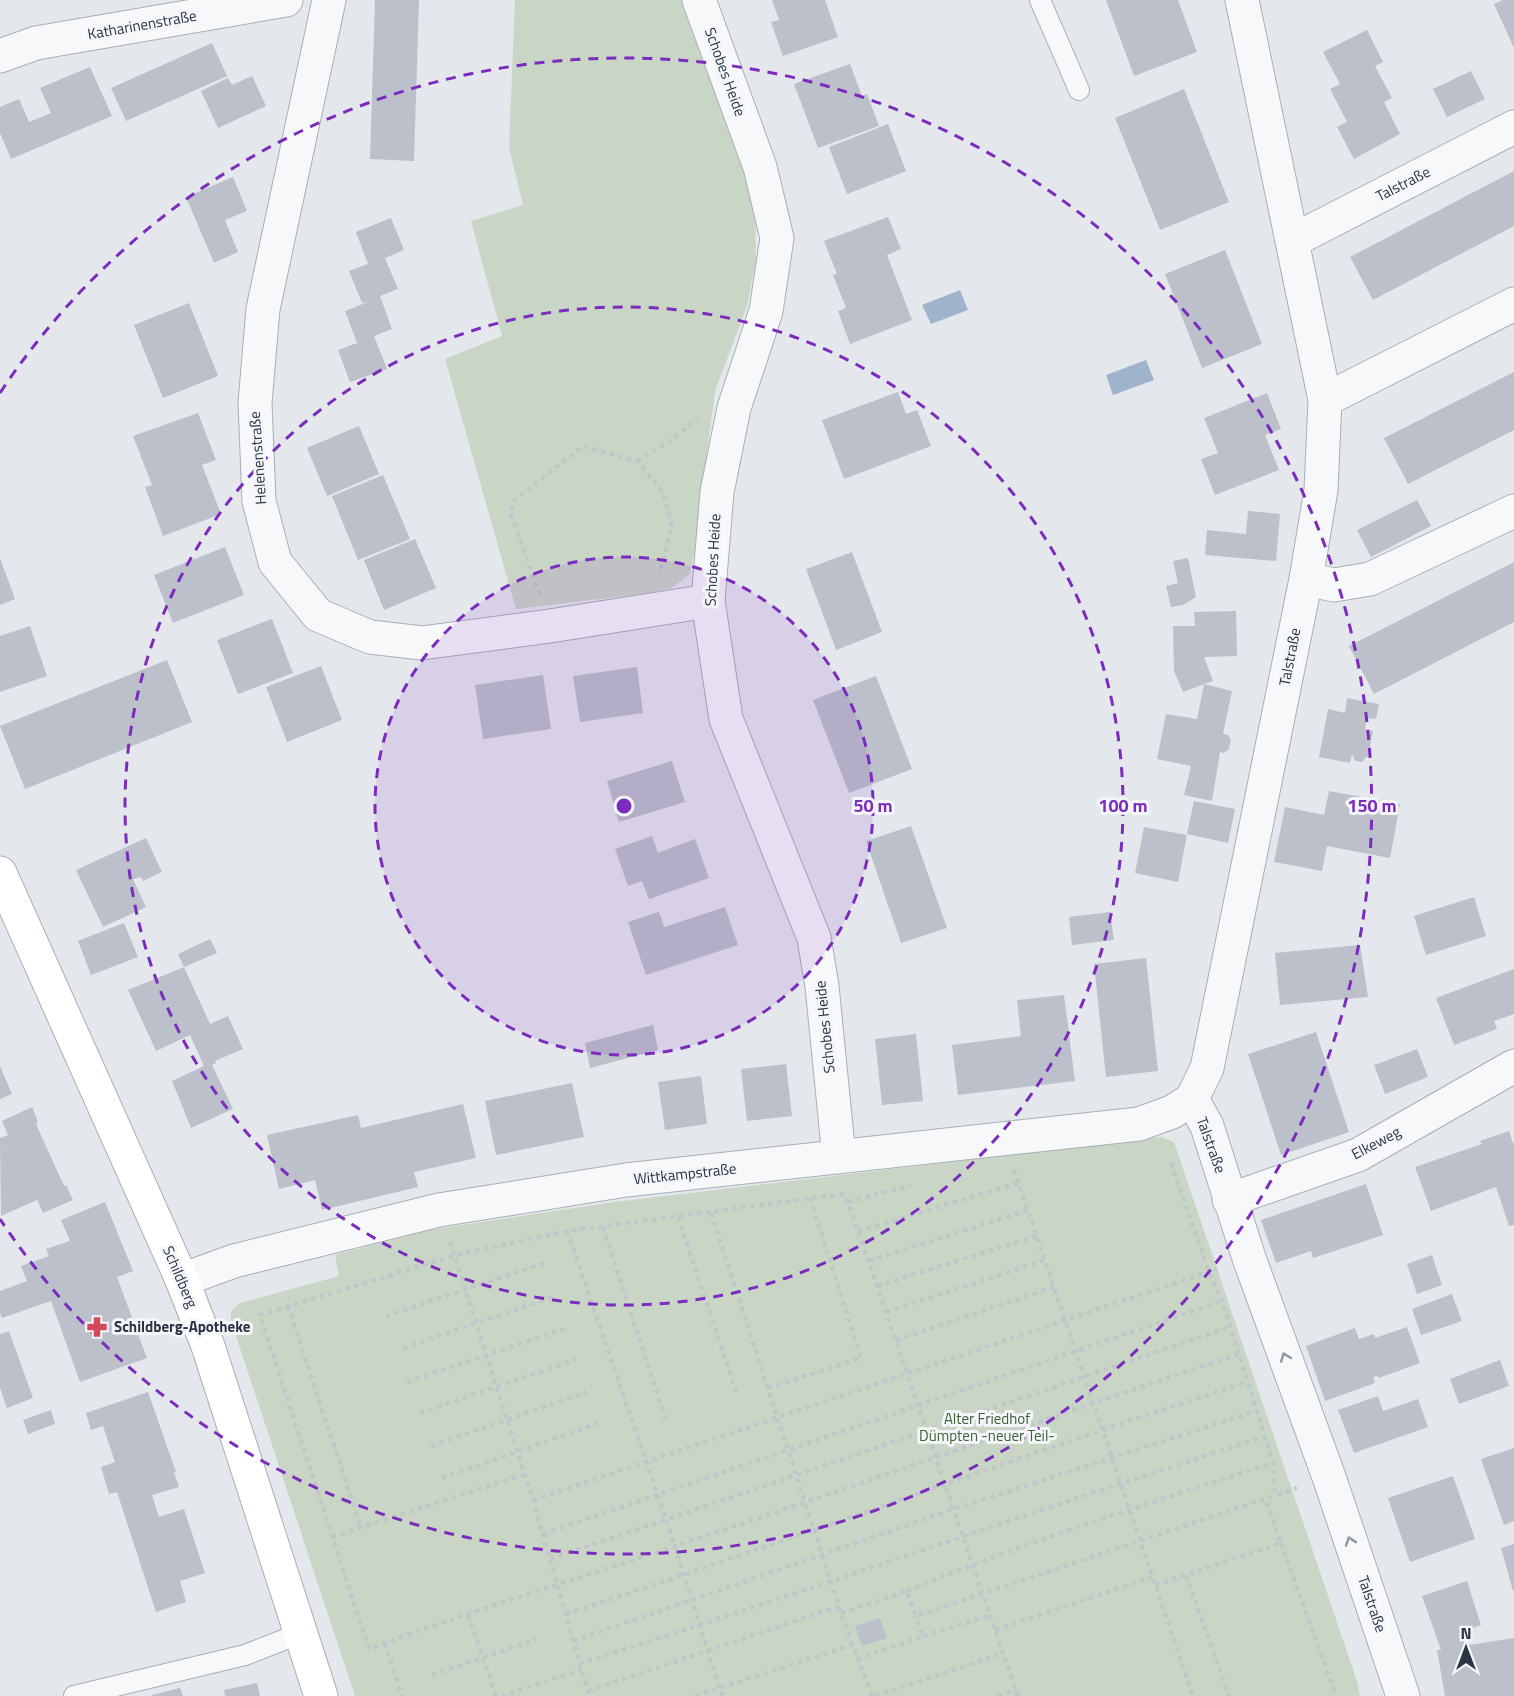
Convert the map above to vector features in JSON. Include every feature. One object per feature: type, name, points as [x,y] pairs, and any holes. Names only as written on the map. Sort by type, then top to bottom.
[{"type":"street","name":"Katharinenstraße","points":[[0,56],[36,43],[286,0]]},
{"type":"street","name":"Helenenstraße","points":[[329,0],[263,309],[255,402],[259,501],[275,562],[318,615],[370,637],[422,643],[708,601]]},
{"type":"street","name":"Schobes Heide","points":[[699,0],[760,167],[777,238],[765,312],[734,408],[717,492],[708,601],[726,719],[814,938],[822,986],[839,1157]]},
{"type":"street","name":"Talstraße","points":[[1242,0],[1325,400],[1321,490],[1306,579],[1207,1068],[1192,1099],[1207,1126],[1248,1258],[1329,1477],[1403,1696]]},
{"type":"street","name":"Talstraße","points":[[1292,241],[1514,127]]},
{"type":"street","points":[[1325,400],[1514,304]]},
{"type":"street","points":[[1306,579],[1334,585],[1370,579],[1514,511]]},
{"type":"street","name":"Schildberg","points":[[0,873],[182,1280],[208,1346],[321,1696]]},
{"type":"street","name":"Elkeweg","points":[[1229,1200],[1358,1155],[1513,1069]]},
{"type":"street","name":"Wittkampstraße","points":[[182,1280],[234,1261],[439,1210],[626,1180],[1139,1124],[1172,1112],[1192,1099]]},
{"type":"lane","points":[[1040,0],[1079,90]]},
{"type":"lane","points":[[75,1696],[245,1655],[301,1633]]},
{"type":"path","points":[[637,461],[670,441],[699,417],[734,408]]},
{"type":"path","points":[[550,626],[511,515],[513,501],[583,446],[637,461],[663,492],[672,526],[658,578],[657,609]]},
{"type":"path","points":[[1171,1163],[1209,1272],[1222,1301],[1257,1411],[1273,1463],[1275,1496]]},
{"type":"path","points":[[1012,1164],[1193,1696]]},
{"type":"path","points":[[858,1231],[1019,1183]]},
{"type":"path","points":[[1018,1696],[991,1615],[963,1537],[954,1509],[945,1484],[936,1457],[907,1373],[896,1340],[843,1194],[567,1231],[456,1255],[260,1314],[369,1649],[806,1502],[936,1457],[1093,1403],[1239,1354]]},
{"type":"path","points":[[768,1388],[861,1358],[810,1198]]},
{"type":"path","points":[[439,1210],[456,1255],[525,1474],[589,1694],[840,1606]]},
{"type":"path","points":[[868,1261],[1028,1210]]},
{"type":"path","points":[[711,1213],[852,1645],[873,1696],[1004,1653]]},
{"type":"path","points":[[678,1217],[738,1397]]},
{"type":"path","points":[[603,1227],[666,1421]]},
{"type":"path","points":[[567,1231],[666,1519],[722,1696]]},
{"type":"path","points":[[877,1286],[1037,1236]]},
{"type":"path","points":[[532,1500],[1248,1258]]},
{"type":"path","points":[[886,1312],[1045,1260]]},
{"type":"path","points":[[386,1316],[544,1263]]},
{"type":"path","points":[[896,1340],[1054,1287]]},
{"type":"path","points":[[403,1348],[553,1297]]},
{"type":"path","points":[[543,1534],[1222,1301]]},
{"type":"path","points":[[288,1306],[361,1528]]},
{"type":"path","points":[[550,1559],[1230,1327]]},
{"type":"path","points":[[407,1382],[567,1328]]},
{"type":"path","points":[[420,1413],[577,1359]]},
{"type":"path","points":[[566,1614],[1102,1429],[1247,1382]]},
{"type":"path","points":[[431,1446],[587,1392]]},
{"type":"path","points":[[573,1641],[954,1509],[1257,1411]]},
{"type":"path","points":[[442,1478],[599,1423]]},
{"type":"path","points":[[579,1664],[1264,1437]]},
{"type":"path","points":[[842,1613],[1129,1509],[1273,1463]]},
{"type":"path","points":[[332,1537],[525,1474]]},
{"type":"path","points":[[916,1616],[1329,1477]]},
{"type":"path","points":[[1265,1499],[1336,1696]]},
{"type":"path","points":[[1155,1585],[1281,1543]]},
{"type":"path","points":[[1186,1575],[1229,1696]]},
{"type":"path","points":[[995,1630],[1152,1577]]},
{"type":"path","points":[[907,1591],[923,1636]]},
{"type":"path","points":[[468,1615],[496,1696]]},
{"type":"path","points":[[857,1659],[991,1615]]},
{"type":"path","points":[[432,1675],[537,1639]]},
{"type":"path","points":[[385,1643],[402,1696]]},
{"type":"path","points":[[695,1696],[852,1645]]},
{"type":"path","points":[[501,1696],[581,1670]]},
{"type":"path","points":[[998,1696],[1016,1690]]},
{"type":"green space","points":[[515,0],[682,0],[720,104],[747,166],[755,206],[756,260],[747,306],[715,391],[694,555],[689,575],[671,588],[649,593],[516,609],[445,359],[502,336],[471,221],[523,205],[509,148]]},
{"type":"green space","name":"Alter Friedhof Dümpten -neuer Teil-","points":[[1161,1137],[1174,1142],[1358,1684],[1360,1696],[355,1696],[231,1321],[231,1311],[240,1303],[339,1276],[335,1255],[429,1230],[615,1202]]},
{"type":"water","points":[[960,290],[968,310],[931,324],[922,305]]},
{"type":"water","points":[[1146,360],[1154,380],[1113,395],[1106,375]]},
{"type":"building","points":[[375,0],[419,0],[414,161],[370,159]]},
{"type":"building","points":[[772,0],[825,0],[838,37],[783,56],[771,22],[779,20]]},
{"type":"building","points":[[1106,0],[1178,0],[1197,52],[1134,76]]},
{"type":"building","points":[[1503,0],[1514,0],[1514,48],[1494,4]]},
{"type":"building","points":[[1367,30],[1383,62],[1375,66],[1392,98],[1384,102],[1400,134],[1354,159],[1337,127],[1347,122],[1330,89],[1340,84],[1323,52]]},
{"type":"building","points":[[212,43],[227,76],[126,121],[111,88]]},
{"type":"building","points":[[850,64],[862,96],[867,94],[879,126],[818,148],[794,84]]},
{"type":"building","points":[[90,67],[112,116],[11,159],[0,133],[0,107],[19,99],[29,122],[51,113],[40,88]]},
{"type":"building","points":[[1471,71],[1485,99],[1447,117],[1433,89]]},
{"type":"building","points":[[252,76],[266,106],[218,128],[201,91],[228,78],[232,85]]},
{"type":"building","points":[[1184,89],[1229,202],[1160,230],[1115,118]]},
{"type":"building","points":[[888,124],[906,171],[847,194],[829,147]]},
{"type":"building","points":[[1514,171],[1514,226],[1373,300],[1350,257]]},
{"type":"building","points":[[233,177],[247,211],[225,220],[238,252],[214,263],[186,197]]},
{"type":"building","points":[[888,217],[901,249],[887,255],[912,320],[850,344],[838,311],[846,308],[833,275],[837,274],[824,241]]},
{"type":"building","points":[[391,218],[404,250],[385,258],[398,289],[380,296],[392,329],[374,336],[387,369],[350,382],[338,350],[357,343],[345,311],[368,302],[362,303],[349,271],[368,264],[356,232]]},
{"type":"building","points":[[1225,250],[1262,344],[1202,368],[1165,274]]},
{"type":"building","points":[[189,303],[218,376],[163,398],[134,325]]},
{"type":"building","points":[[1514,372],[1514,430],[1408,484],[1384,438]]},
{"type":"building","points":[[898,392],[906,414],[917,410],[931,446],[844,479],[822,420]]},
{"type":"building","points":[[1267,393],[1281,429],[1265,435],[1279,470],[1215,495],[1201,459],[1218,453],[1204,418]]},
{"type":"building","points":[[198,413],[216,460],[202,465],[221,514],[163,536],[145,487],[152,485],[133,436]]},
{"type":"building","points":[[359,426],[379,474],[327,496],[307,448]]},
{"type":"building","points":[[383,475],[410,539],[358,560],[332,496]]},
{"type":"building","points":[[1417,500],[1431,526],[1371,557],[1357,530]]},
{"type":"building","points":[[1248,511],[1280,514],[1276,561],[1205,555],[1207,530],[1246,534]]},
{"type":"building","points":[[415,539],[436,588],[384,610],[364,560]]},
{"type":"building","points":[[225,547],[244,595],[173,623],[154,575]]},
{"type":"building","points":[[852,552],[882,632],[836,650],[806,569]]},
{"type":"building","points":[[0,558],[15,599],[0,605]]},
{"type":"building","points":[[1188,558],[1196,597],[1183,605],[1171,607],[1166,586],[1178,583],[1173,561]]},
{"type":"building","points":[[1514,562],[1514,622],[1374,694],[1349,646]]},
{"type":"building","points":[[1236,611],[1237,656],[1204,657],[1213,681],[1183,692],[1174,671],[1173,626],[1195,626],[1194,612]]},
{"type":"building","points":[[272,619],[293,673],[238,694],[217,640]]},
{"type":"building","points":[[30,626],[47,676],[0,692],[0,636]]},
{"type":"building","points":[[167,660],[192,722],[25,789],[0,726]]},
{"type":"building","points":[[321,666],[342,720],[287,742],[266,687]]},
{"type":"building","points":[[637,667],[643,713],[580,722],[573,676]]},
{"type":"building","points":[[543,675],[551,729],[483,739],[475,685]]},
{"type":"building","points":[[876,676],[912,769],[849,793],[813,700]]},
{"type":"building","points":[[1204,684],[1232,691],[1223,734],[1228,735],[1231,740],[1229,749],[1224,753],[1220,752],[1212,801],[1184,795],[1191,766],[1157,759],[1166,714],[1197,719]]},
{"type":"building","points":[[1347,698],[1379,704],[1376,719],[1367,718],[1365,729],[1373,731],[1368,757],[1362,762],[1355,761],[1352,754],[1350,763],[1319,757],[1328,709],[1345,713]]},
{"type":"building","points":[[672,761],[685,802],[619,822],[607,781]]},
{"type":"building","points":[[1329,791],[1400,804],[1390,858],[1327,846],[1322,871],[1274,862],[1285,807],[1324,815]]},
{"type":"building","points":[[1194,801],[1235,809],[1228,843],[1187,834]]},
{"type":"building","points":[[911,826],[947,928],[901,943],[866,841]]},
{"type":"building","points":[[1144,827],[1187,835],[1178,882],[1135,873]]},
{"type":"building","points":[[652,836],[658,853],[695,839],[709,878],[649,899],[642,881],[628,886],[615,849]]},
{"type":"building","points":[[146,838],[162,872],[143,881],[141,877],[133,879],[146,907],[103,927],[76,870]]},
{"type":"building","points":[[1474,897],[1486,936],[1426,955],[1414,916]]},
{"type":"building","points":[[725,907],[738,945],[646,975],[628,922],[659,912],[664,927]]},
{"type":"building","points":[[1110,912],[1114,940],[1072,945],[1069,917]]},
{"type":"building","points":[[124,923],[138,957],[91,975],[78,941]]},
{"type":"building","points":[[210,939],[217,953],[184,967],[178,954]]},
{"type":"building","points":[[1360,945],[1368,997],[1280,1005],[1275,953]]},
{"type":"building","points":[[1146,958],[1158,1071],[1106,1077],[1094,964]]},
{"type":"building","points":[[184,967],[210,1024],[228,1016],[243,1049],[215,1061],[216,1063],[212,1065],[233,1109],[191,1128],[172,1081],[204,1066],[190,1035],[156,1051],[128,990]]},
{"type":"building","points":[[1514,969],[1514,1014],[1494,1021],[1497,1029],[1454,1045],[1436,998]]},
{"type":"building","points":[[1064,995],[1075,1081],[958,1095],[952,1045],[1021,1036],[1017,1000]]},
{"type":"building","points":[[653,1025],[658,1050],[590,1068],[585,1043]]},
{"type":"building","points":[[1316,1032],[1349,1132],[1281,1155],[1248,1054]]},
{"type":"building","points":[[916,1034],[923,1101],[882,1105],[875,1039]]},
{"type":"building","points":[[1417,1049],[1428,1077],[1385,1094],[1374,1065]]},
{"type":"building","points":[[786,1064],[792,1116],[747,1121],[741,1069]]},
{"type":"building","points":[[0,1066],[12,1094],[0,1099]]},
{"type":"building","points":[[701,1076],[707,1124],[665,1130],[658,1082]]},
{"type":"building","points":[[572,1083],[584,1137],[496,1155],[485,1101]]},
{"type":"building","points":[[463,1104],[476,1158],[414,1172],[418,1187],[322,1210],[315,1180],[279,1189],[267,1135],[358,1115],[361,1128]]},
{"type":"building","points":[[32,1107],[38,1122],[36,1124],[64,1186],[66,1185],[73,1200],[43,1213],[37,1200],[1,1216],[0,1138],[8,1135],[2,1121]]},
{"type":"building","points":[[1509,1131],[1514,1146],[1514,1225],[1509,1226],[1496,1187],[1431,1211],[1415,1167],[1482,1144],[1480,1141]]},
{"type":"building","points":[[1366,1184],[1383,1235],[1313,1258],[1311,1251],[1276,1263],[1261,1220]]},
{"type":"building","points":[[105,1202],[133,1271],[117,1277],[147,1358],[80,1382],[51,1301],[2,1318],[0,1291],[27,1281],[21,1266],[49,1256],[46,1249],[70,1241],[61,1220]]},
{"type":"building","points":[[1432,1255],[1442,1285],[1417,1294],[1407,1264]]},
{"type":"building","points":[[1452,1294],[1462,1321],[1421,1335],[1412,1309]]},
{"type":"building","points":[[1407,1327],[1420,1363],[1379,1378],[1378,1376],[1373,1377],[1375,1383],[1325,1401],[1306,1346],[1355,1328],[1359,1339],[1374,1334],[1375,1338]]},
{"type":"building","points":[[9,1331],[33,1398],[7,1408],[0,1388],[0,1334]]},
{"type":"building","points":[[1500,1360],[1509,1386],[1459,1404],[1450,1379]]},
{"type":"building","points":[[148,1392],[176,1472],[174,1473],[179,1487],[152,1495],[159,1517],[184,1509],[205,1573],[180,1581],[186,1602],[156,1612],[117,1492],[109,1494],[101,1467],[115,1462],[103,1426],[91,1430],[86,1413]]},
{"type":"building","points":[[1378,1396],[1383,1411],[1418,1399],[1428,1427],[1354,1453],[1338,1410]]},
{"type":"building","points":[[51,1410],[55,1424],[28,1434],[23,1420]]},
{"type":"building","points":[[1514,1448],[1514,1521],[1504,1525],[1481,1459]]},
{"type":"building","points":[[1453,1476],[1475,1539],[1410,1562],[1388,1498]]},
{"type":"building","points":[[1514,1544],[1514,1591],[1513,1591],[1501,1548]]},
{"type":"building","points":[[1467,1581],[1481,1625],[1464,1631],[1469,1645],[1514,1638],[1514,1696],[1445,1696],[1437,1650],[1441,1650],[1422,1596]]},
{"type":"building","points":[[880,1618],[887,1638],[862,1646],[855,1626]]},
{"type":"building","points":[[257,1683],[260,1696],[225,1696],[224,1690]]},
{"type":"building","points":[[180,1688],[183,1696],[152,1696],[152,1695]]},
{"type":"place","name":"Schildberg-Apotheke","points":[[97,1327]]}]
